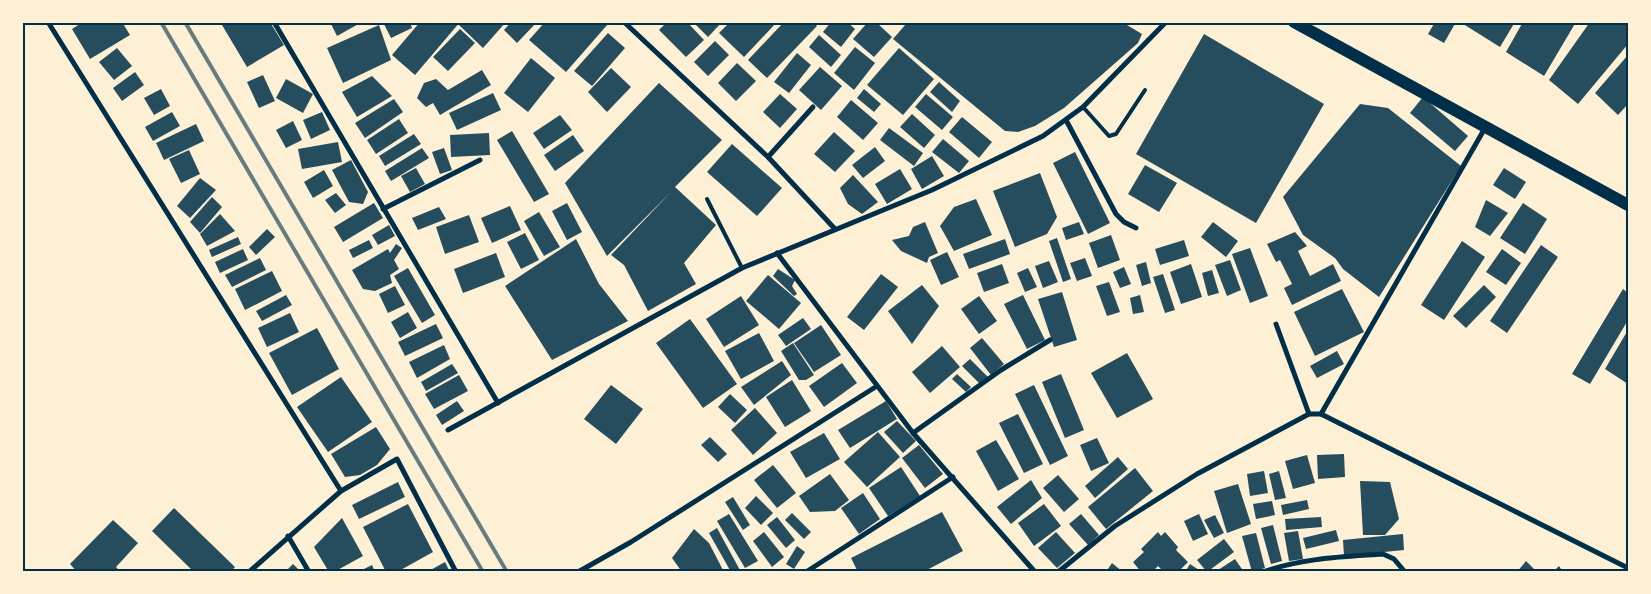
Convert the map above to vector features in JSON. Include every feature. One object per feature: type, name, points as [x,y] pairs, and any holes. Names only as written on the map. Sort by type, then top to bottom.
[{"type":"main road","points":[[1294,22],[1628,205]]},
{"type":"street","points":[[48,22],[341,491]]},
{"type":"street","points":[[274,22],[498,403]]},
{"type":"street","points":[[624,22],[768,157],[835,228]]},
{"type":"street","points":[[448,430],[742,268],[835,228],[932,190],[1024,146],[1083,107],[1166,22]]},
{"type":"street","points":[[768,157],[813,107]]},
{"type":"street","points":[[1066,120],[1116,214],[1124,222],[1136,228]]},
{"type":"street","points":[[1321,414],[1486,127]]},
{"type":"street","points":[[383,209],[480,160]]},
{"type":"street","points":[[777,253],[913,433],[1035,572]]},
{"type":"street","points":[[1276,324],[1309,414]]},
{"type":"street","points":[[913,433],[1002,370],[1050,340]]},
{"type":"street","points":[[578,572],[631,542],[877,386]]},
{"type":"street","points":[[1058,572],[1115,526],[1189,479],[1309,414],[1321,414],[1628,568]]},
{"type":"street","points":[[249,572],[341,491],[397,459],[456,572]]},
{"type":"street","points":[[806,572],[953,477]]},
{"type":"street","points":[[288,536],[309,572]]},
{"type":"street","points":[[1263,572],[1284,564],[1383,554],[1394,558],[1405,572]]},
{"type":"lane","points":[[1083,107],[1109,136],[1116,134],[1146,90]]},
{"type":"lane","points":[[707,199],[742,268]]},
{"type":"building","points":[[83,22],[122,22],[130,35],[90,59],[72,29]]},
{"type":"building","points":[[227,22],[270,22],[284,45],[247,67],[222,25]]},
{"type":"building","points":[[330,22],[362,22],[337,36]]},
{"type":"building","points":[[383,22],[410,22],[412,28],[391,38]]},
{"type":"building","points":[[420,22],[460,22],[415,75],[392,55]]},
{"type":"building","points":[[461,22],[506,22],[483,48],[459,25]]},
{"type":"building","points":[[511,22],[537,22],[517,43],[504,30]]},
{"type":"building","points":[[545,22],[606,22],[608,24],[566,72],[529,40]]},
{"type":"building","points":[[667,22],[687,22],[704,40],[686,57],[659,30]]},
{"type":"building","points":[[693,22],[722,22],[708,37]]},
{"type":"building","points":[[730,22],[777,22],[744,57],[719,33]]},
{"type":"building","points":[[784,22],[813,22],[817,26],[767,78],[748,60]]},
{"type":"building","points":[[831,22],[847,22],[855,29],[841,47],[823,32]]},
{"type":"building","points":[[868,22],[876,22],[892,37],[874,57],[853,39]]},
{"type":"building","points":[[903,22],[1122,22],[1142,34],[1138,43],[1064,108],[1035,126],[1018,132],[1005,131],[893,39],[906,24]]},
{"type":"building","points":[[1435,22],[1456,22],[1444,43],[1428,34]]},
{"type":"building","points":[[1460,22],[1515,22],[1500,47]]},
{"type":"building","points":[[1523,22],[1576,22],[1544,76],[1506,52]]},
{"type":"building","points":[[1590,22],[1628,22],[1628,44],[1578,104],[1549,80]]},
{"type":"building","points":[[379,25],[391,60],[343,83],[327,48]]},
{"type":"building","points":[[460,29],[475,43],[448,71],[433,57]]},
{"type":"building","points":[[608,33],[625,48],[592,86],[574,71]]},
{"type":"building","points":[[1204,34],[1324,104],[1256,223],[1136,154]]},
{"type":"building","points":[[819,35],[841,55],[831,67],[809,47]]},
{"type":"building","points":[[715,41],[729,55],[708,76],[694,62]]},
{"type":"building","points":[[855,47],[875,63],[854,90],[834,73]]},
{"type":"building","points":[[117,48],[132,66],[114,80],[99,62]]},
{"type":"building","points":[[899,48],[934,79],[903,115],[867,85]]},
{"type":"building","points":[[797,53],[811,65],[789,93],[774,82]]},
{"type":"building","points":[[1628,55],[1628,104],[1618,115],[1595,93]]},
{"type":"building","points":[[531,58],[555,78],[528,112],[504,93]]},
{"type":"building","points":[[737,63],[756,81],[736,101],[718,83]]},
{"type":"building","points":[[820,67],[842,86],[821,110],[799,90]]},
{"type":"building","points":[[611,68],[631,87],[607,112],[588,92]]},
{"type":"building","points":[[482,70],[491,85],[440,115],[433,103],[426,107],[417,98],[424,83],[436,79],[448,90]]},
{"type":"building","points":[[135,72],[144,85],[122,101],[113,88]]},
{"type":"building","points":[[263,75],[275,101],[259,108],[247,82]]},
{"type":"building","points":[[372,76],[392,96],[357,117],[342,92]]},
{"type":"building","points":[[286,79],[313,94],[303,113],[276,98]]},
{"type":"building","points":[[939,82],[960,101],[952,112],[930,92]]},
{"type":"building","points":[[659,83],[722,140],[675,187],[716,225],[684,263],[696,284],[648,311],[624,265],[611,255],[671,192],[607,256],[565,183]]},
{"type":"building","points":[[161,89],[170,106],[154,115],[144,98]]},
{"type":"building","points":[[864,89],[881,104],[874,112],[857,98]]},
{"type":"building","points":[[493,93],[501,110],[457,130],[449,113]]},
{"type":"building","points":[[780,94],[797,109],[780,128],[763,112]]},
{"type":"building","points":[[926,94],[953,117],[942,130],[915,107]]},
{"type":"building","points":[[1423,97],[1468,136],[1455,151],[1410,113]]},
{"type":"building","points":[[394,99],[403,112],[365,138],[355,123]]},
{"type":"building","points":[[851,100],[878,123],[863,140],[837,117]]},
{"type":"building","points":[[1360,104],[1388,108],[1461,166],[1379,297],[1343,269],[1335,258],[1303,235],[1283,197]]},
{"type":"building","points":[[172,112],[180,126],[153,141],[145,127]]},
{"type":"building","points":[[322,112],[330,130],[311,139],[303,120]]},
{"type":"building","points":[[912,114],[935,135],[924,148],[900,127]]},
{"type":"building","points":[[560,115],[572,130],[544,149],[533,133]]},
{"type":"building","points":[[962,117],[992,142],[979,158],[949,132]]},
{"type":"building","points":[[399,119],[408,133],[376,154],[367,140]]},
{"type":"building","points":[[293,121],[302,140],[286,148],[276,130]]},
{"type":"building","points":[[196,124],[204,141],[164,160],[156,143]]},
{"type":"building","points":[[889,128],[923,153],[914,166],[880,140]]},
{"type":"building","points":[[512,131],[549,194],[534,202],[497,140]]},
{"type":"building","points":[[834,132],[855,151],[835,172],[814,154]]},
{"type":"building","points":[[489,133],[490,155],[451,157],[450,135]]},
{"type":"building","points":[[414,134],[421,144],[385,166],[379,156]]},
{"type":"building","points":[[573,135],[584,151],[555,171],[544,155]]},
{"type":"building","points":[[943,139],[969,161],[959,173],[932,152]]},
{"type":"building","points":[[338,142],[342,162],[302,169],[298,149]]},
{"type":"building","points":[[732,144],[782,188],[757,216],[707,172]]},
{"type":"building","points":[[875,147],[885,161],[863,178],[852,165]]},
{"type":"building","points":[[422,148],[429,158],[391,181],[385,171]]},
{"type":"building","points":[[444,148],[452,170],[440,174],[432,152]]},
{"type":"building","points":[[189,150],[200,174],[181,183],[169,159]]},
{"type":"building","points":[[1075,152],[1110,223],[1088,234],[1053,163]]},
{"type":"building","points":[[932,156],[944,176],[922,189],[911,169]]},
{"type":"building","points":[[351,160],[368,192],[363,204],[349,202],[332,170]]},
{"type":"building","points":[[1145,165],[1177,183],[1159,212],[1128,194]]},
{"type":"building","points":[[416,168],[425,184],[410,192],[401,176]]},
{"type":"building","points":[[1504,168],[1526,182],[1515,199],[1493,185]]},
{"type":"building","points":[[900,169],[912,189],[887,204],[875,184]]},
{"type":"building","points":[[324,170],[333,186],[313,198],[304,182]]},
{"type":"building","points":[[1040,173],[1057,217],[1047,234],[1015,247],[993,191]]},
{"type":"building","points":[[853,175],[878,202],[862,214],[848,204],[840,188]]},
{"type":"building","points":[[200,178],[216,190],[190,218],[177,206]]},
{"type":"building","points":[[336,193],[346,205],[335,213],[325,200]]},
{"type":"building","points":[[212,197],[222,207],[200,233],[190,222]]},
{"type":"building","points":[[976,199],[992,235],[954,251],[940,226],[954,207]]},
{"type":"building","points":[[1486,200],[1508,213],[1490,236],[1475,227]]},
{"type":"building","points":[[374,203],[383,218],[343,242],[334,227]]},
{"type":"building","points":[[567,203],[582,232],[567,240],[552,211]]},
{"type":"building","points":[[1523,203],[1547,219],[1525,254],[1500,238]]},
{"type":"building","points":[[510,206],[521,230],[492,243],[481,218]]},
{"type":"building","points":[[439,207],[446,219],[418,230],[412,218]]},
{"type":"building","points":[[539,212],[560,247],[544,256],[524,221]]},
{"type":"building","points":[[220,214],[235,231],[207,246],[200,234]]},
{"type":"building","points":[[469,215],[479,242],[445,254],[436,227]]},
{"type":"building","points":[[925,222],[938,253],[929,257],[927,263],[901,251],[892,240],[909,236],[913,227]]},
{"type":"building","points":[[1079,222],[1084,234],[1066,240],[1062,228]]},
{"type":"building","points":[[1213,222],[1238,241],[1226,257],[1201,237]]},
{"type":"building","points":[[389,225],[395,236],[378,245],[372,235]]},
{"type":"building","points":[[267,229],[275,237],[256,255],[249,247]]},
{"type":"building","points":[[1295,232],[1307,246],[1298,251],[1310,276],[1333,264],[1341,281],[1292,305],[1284,288],[1292,284],[1280,260],[1276,262],[1267,244]]},
{"type":"building","points":[[525,233],[539,260],[521,269],[507,242]]},
{"type":"building","points":[[1111,235],[1120,260],[1098,268],[1089,243]]},
{"type":"building","points":[[238,237],[241,244],[212,257],[209,250]]},
{"type":"building","points":[[1057,238],[1071,279],[1063,282],[1049,241]]},
{"type":"building","points":[[576,239],[599,284],[628,321],[552,360],[505,286]]},
{"type":"building","points":[[1005,239],[1010,254],[969,269],[963,254]]},
{"type":"building","points":[[369,240],[373,248],[353,258],[349,250]]},
{"type":"building","points":[[1184,240],[1189,256],[1160,265],[1155,249]]},
{"type":"building","points":[[1462,241],[1485,257],[1444,320],[1421,305]]},
{"type":"building","points":[[396,244],[402,248],[394,260],[399,269],[390,275],[392,283],[375,291],[363,289],[352,270],[388,249],[390,253]]},
{"type":"building","points":[[1541,245],[1558,257],[1507,333],[1490,321]]},
{"type":"building","points":[[1250,248],[1268,296],[1250,303],[1232,254]]},
{"type":"building","points":[[243,249],[248,260],[220,273],[215,262]]},
{"type":"building","points":[[1502,249],[1521,263],[1506,285],[1486,272]]},
{"type":"building","points":[[947,252],[959,277],[941,285],[930,260]]},
{"type":"building","points":[[496,253],[505,277],[463,293],[454,269]]},
{"type":"building","points":[[260,258],[266,270],[232,287],[225,275]]},
{"type":"building","points":[[1085,258],[1092,276],[1077,281],[1070,263]]},
{"type":"building","points":[[1230,260],[1241,290],[1227,296],[1215,265]]},
{"type":"building","points":[[1049,261],[1058,282],[1043,288],[1035,266]]},
{"type":"building","points":[[1146,262],[1151,283],[1142,286],[1136,265]]},
{"type":"building","points":[[1002,264],[1009,283],[984,292],[977,273]]},
{"type":"building","points":[[1191,264],[1202,297],[1181,304],[1170,272]]},
{"type":"building","points":[[1124,267],[1131,284],[1120,288],[1113,272]]},
{"type":"building","points":[[408,268],[435,315],[422,323],[394,276]]},
{"type":"building","points":[[1028,268],[1037,287],[1025,292],[1017,273]]},
{"type":"building","points":[[778,269],[795,280],[792,286],[797,294],[794,296],[773,276]]},
{"type":"building","points":[[1212,270],[1219,293],[1208,296],[1202,273]]},
{"type":"building","points":[[272,271],[282,291],[245,310],[235,289]]},
{"type":"building","points":[[881,274],[898,287],[864,330],[847,317]]},
{"type":"building","points":[[1163,274],[1175,310],[1165,313],[1153,277]]},
{"type":"building","points":[[768,275],[801,303],[779,329],[746,301]]},
{"type":"building","points":[[1109,282],[1120,312],[1107,316],[1096,286]]},
{"type":"building","points":[[922,285],[939,306],[912,344],[888,311]]},
{"type":"building","points":[[1484,285],[1496,297],[1466,328],[1453,316]]},
{"type":"building","points":[[395,286],[405,305],[388,313],[379,294]]},
{"type":"building","points":[[1342,289],[1364,332],[1315,356],[1294,312]]},
{"type":"building","points":[[1623,289],[1628,293],[1628,320],[1590,384],[1572,374]]},
{"type":"building","points":[[1062,292],[1077,340],[1054,347],[1038,299]]},
{"type":"building","points":[[286,295],[292,305],[262,321],[256,311]]},
{"type":"building","points":[[1023,295],[1045,340],[1027,349],[1004,304]]},
{"type":"building","points":[[1140,295],[1144,312],[1133,314],[1130,298]]},
{"type":"building","points":[[741,296],[759,325],[724,347],[706,319]]},
{"type":"building","points":[[979,296],[997,321],[979,334],[961,309]]},
{"type":"building","points":[[408,312],[417,328],[400,338],[391,322]]},
{"type":"building","points":[[290,313],[299,332],[267,347],[258,328]]},
{"type":"building","points":[[803,318],[811,329],[786,346],[778,335]]},
{"type":"building","points":[[690,319],[737,384],[703,408],[656,343]]},
{"type":"building","points":[[436,324],[443,338],[405,356],[398,342]]},
{"type":"building","points":[[821,325],[841,355],[814,372],[794,343]]},
{"type":"building","points":[[317,328],[339,369],[292,395],[269,353]]},
{"type":"building","points":[[1628,330],[1628,384],[1605,369]]},
{"type":"building","points":[[759,333],[774,361],[741,379],[725,351]]},
{"type":"building","points":[[982,338],[1004,364],[991,375],[970,348]]},
{"type":"building","points":[[793,343],[814,375],[806,380],[799,380],[781,351]]},
{"type":"building","points":[[444,345],[450,359],[417,378],[409,362]]},
{"type":"building","points":[[942,346],[960,367],[930,393],[912,372]]},
{"type":"building","points":[[1337,351],[1344,364],[1317,378],[1310,366]]},
{"type":"building","points":[[1127,353],[1153,399],[1117,418],[1091,373]]},
{"type":"building","points":[[970,359],[988,377],[980,384],[962,366]]},
{"type":"building","points":[[782,361],[791,375],[754,405],[741,387]]},
{"type":"building","points":[[842,363],[857,383],[824,407],[809,386]]},
{"type":"building","points":[[452,364],[458,373],[426,391],[421,382]]},
{"type":"building","points":[[957,374],[971,387],[966,392],[952,379]]},
{"type":"building","points":[[1061,374],[1084,430],[1065,438],[1042,382]]},
{"type":"building","points":[[459,375],[468,391],[434,409],[425,394]]},
{"type":"building","points":[[341,377],[372,422],[328,452],[297,407]]},
{"type":"building","points":[[792,380],[811,411],[785,427],[766,397]]},
{"type":"building","points":[[611,385],[643,409],[616,444],[584,419]]},
{"type":"building","points":[[1034,385],[1068,456],[1050,465],[1015,394]]},
{"type":"building","points":[[730,394],[747,410],[735,423],[718,407]]},
{"type":"building","points":[[457,401],[464,411],[442,425],[436,415]]},
{"type":"building","points":[[886,401],[897,419],[850,448],[838,430]]},
{"type":"building","points":[[755,408],[777,433],[753,455],[731,430]]},
{"type":"building","points":[[1018,414],[1043,464],[1024,473],[999,423]]},
{"type":"building","points":[[897,421],[916,441],[903,453],[884,432]]},
{"type":"building","points":[[376,427],[390,449],[377,465],[360,475],[345,477],[331,454]]},
{"type":"building","points":[[878,432],[900,457],[867,487],[844,462]]},
{"type":"building","points":[[824,433],[840,459],[806,478],[790,452]]},
{"type":"building","points":[[710,437],[727,454],[718,462],[701,445]]},
{"type":"building","points":[[1097,438],[1109,463],[1091,471],[1080,445]]},
{"type":"building","points":[[996,440],[1019,479],[998,491],[976,451]]},
{"type":"building","points":[[919,445],[943,474],[925,488],[902,458]]},
{"type":"building","points":[[1344,454],[1345,477],[1318,479],[1317,455]]},
{"type":"building","points":[[1307,455],[1315,483],[1293,489],[1285,461]]},
{"type":"building","points":[[1118,457],[1128,469],[1095,498],[1085,486]]},
{"type":"building","points":[[773,465],[796,493],[777,508],[754,480]]},
{"type":"building","points":[[901,467],[920,496],[888,516],[869,488]]},
{"type":"building","points":[[1135,468],[1153,491],[1106,529],[1088,507]]},
{"type":"building","points":[[1264,471],[1268,493],[1250,496],[1247,474]]},
{"type":"building","points":[[1279,471],[1286,498],[1275,500],[1269,474]]},
{"type":"building","points":[[830,474],[849,500],[835,511],[810,512],[799,496]]},
{"type":"building","points":[[1058,475],[1079,499],[1064,512],[1043,488]]},
{"type":"building","points":[[1031,480],[1042,498],[1011,524],[997,507]]},
{"type":"building","points":[[1360,481],[1390,482],[1399,519],[1385,535],[1363,535]]},
{"type":"building","points":[[398,482],[405,497],[359,519],[352,505]]},
{"type":"building","points":[[1238,484],[1251,524],[1227,533],[1214,491]]},
{"type":"building","points":[[863,493],[880,519],[859,534],[841,508]]},
{"type":"building","points":[[756,496],[773,513],[761,525],[745,508]]},
{"type":"building","points":[[733,497],[750,525],[743,530],[725,502]]},
{"type":"building","points":[[1307,500],[1309,509],[1283,515],[1281,505]]},
{"type":"building","points":[[1272,501],[1275,515],[1256,519],[1253,504]]},
{"type":"building","points":[[408,504],[433,552],[397,572],[386,572],[363,527]]},
{"type":"building","points":[[1044,504],[1061,526],[1034,546],[1018,523]]},
{"type":"building","points":[[174,508],[235,567],[231,572],[194,572],[152,531]]},
{"type":"building","points":[[942,512],[963,551],[923,572],[858,572],[851,558]]},
{"type":"building","points":[[792,513],[811,532],[804,539],[785,520]]},
{"type":"building","points":[[729,514],[758,561],[745,568],[717,521]]},
{"type":"building","points":[[1081,514],[1099,535],[1088,545],[1069,524]]},
{"type":"building","points":[[1199,514],[1208,534],[1193,541],[1184,521]]},
{"type":"building","points":[[1215,515],[1224,533],[1214,538],[1204,520]]},
{"type":"building","points":[[777,517],[795,540],[786,548],[767,525]]},
{"type":"building","points":[[1321,517],[1322,527],[1286,530],[1285,519]]},
{"type":"building","points":[[342,518],[363,556],[334,572],[329,572],[314,547]]},
{"type":"building","points":[[113,520],[138,543],[116,567],[120,572],[77,572],[70,564]]},
{"type":"building","points":[[1273,525],[1282,561],[1271,564],[1261,528]]},
{"type":"building","points":[[717,528],[741,572],[731,572],[709,533]]},
{"type":"building","points":[[694,529],[709,543],[724,572],[682,572],[672,558]]},
{"type":"building","points":[[1336,530],[1339,541],[1306,549],[1303,538]]},
{"type":"building","points":[[1298,531],[1303,559],[1289,561],[1284,533]]},
{"type":"building","points":[[764,532],[784,557],[772,567],[753,541]]},
{"type":"building","points":[[1056,532],[1075,553],[1057,568],[1038,548]]},
{"type":"building","points":[[1158,532],[1161,536],[1165,532],[1178,547],[1176,550],[1188,562],[1178,572],[1164,572],[1158,566],[1152,572],[1141,572],[1133,562],[1144,552],[1141,549]]},
{"type":"building","points":[[1256,533],[1265,568],[1252,572],[1242,536]]},
{"type":"building","points":[[1403,534],[1404,550],[1344,556],[1343,540]]},
{"type":"building","points":[[1224,539],[1234,552],[1207,572],[1197,560]]},
{"type":"building","points":[[797,546],[805,552],[794,569],[786,564]]},
{"type":"building","points":[[1235,559],[1244,572],[1219,572],[1218,570]]},
{"type":"building","points":[[1526,561],[1535,570],[1533,572],[1517,572]]},
{"type":"building","points":[[445,562],[450,572],[427,572]]},
{"type":"building","points":[[1112,563],[1123,572],[1106,572]]},
{"type":"building","points":[[293,564],[301,572],[285,572]]},
{"type":"building","points":[[1190,564],[1202,572],[1185,572]]},
{"type":"building","points":[[372,565],[375,572],[358,572]]},
{"type":"building","points":[[1559,566],[1563,572],[1553,572]]},
{"type":"building","points":[[1380,569],[1381,572],[1365,572],[1365,570]]},
{"type":"railway","points":[[161,22],[483,572]]},
{"type":"railway","points":[[185,22],[507,572]]}]
